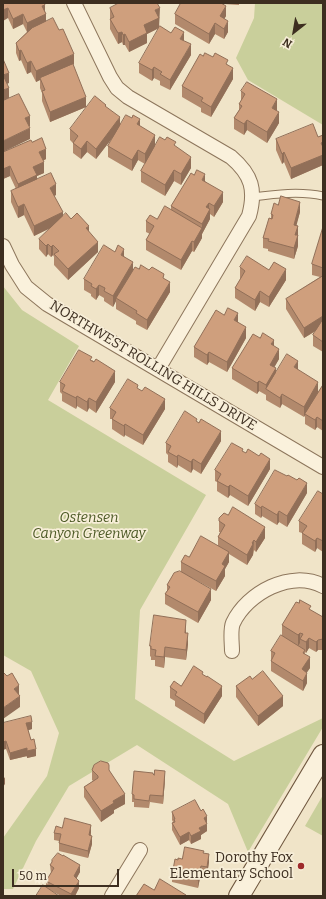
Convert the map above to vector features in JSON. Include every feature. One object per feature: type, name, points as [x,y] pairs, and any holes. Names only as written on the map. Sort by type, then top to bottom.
[{"type":"street","points":[[79,5],[110,77],[117,88],[128,97],[231,157],[241,166],[248,177],[252,190],[252,203],[249,216],[158,369]]},
{"type":"street","name":"NORTHWEST ROLLING HILLS DRIVE","points":[[3,246],[12,265],[26,287],[47,304],[323,467]]},
{"type":"street","points":[[232,651],[232,625],[245,606],[260,592],[280,584],[299,580],[323,586]]},
{"type":"street","points":[[239,896],[323,755]]},
{"type":"street","points":[[112,896],[140,850]]},
{"type":"lane","points":[[252,197],[283,193],[315,194],[323,196]]},
{"type":"green space","points":[[255,3],[323,3],[323,125],[248,80],[236,58],[254,18]]},
{"type":"green space","name":"Ostensen Canyon Greenway","points":[[3,286],[22,310],[79,346],[48,400],[206,495],[140,610],[135,699],[234,761],[323,718],[323,727],[248,852],[228,804],[137,745],[69,786],[36,841],[13,889],[3,889],[3,838],[47,776],[59,733],[31,671],[3,655]]},
{"type":"green space","points":[[323,795],[323,836],[305,826]]},
{"type":"building","points":[[3,3],[44,3],[45,5],[42,6],[46,14],[27,23],[23,14],[13,19],[8,8],[3,10]]},
{"type":"building","points":[[119,3],[157,3],[160,8],[155,10],[159,18],[144,25],[147,33],[129,42],[125,34],[123,35],[122,32],[118,33],[110,19],[114,17],[110,8]]},
{"type":"building","points":[[181,3],[221,3],[226,6],[220,16],[228,21],[224,29],[215,23],[209,34],[175,14]]},
{"type":"building","points":[[53,18],[59,30],[63,29],[74,54],[36,71],[31,61],[27,63],[21,50],[19,51],[16,43],[32,28]]},
{"type":"building","points":[[160,26],[171,33],[175,27],[184,32],[180,39],[191,44],[170,80],[160,74],[162,72],[154,67],[152,70],[139,63]]},
{"type":"building","points":[[205,53],[213,57],[215,53],[228,60],[226,64],[233,68],[211,107],[201,101],[203,98],[182,86],[200,54],[203,56]]},
{"type":"building","points":[[3,59],[9,73],[3,75]]},
{"type":"building","points":[[73,64],[86,97],[50,112],[42,91],[45,90],[40,78]]},
{"type":"building","points":[[3,75],[9,88],[3,90]]},
{"type":"building","points":[[247,82],[277,99],[272,108],[279,112],[267,132],[247,120],[244,124],[234,118],[242,106],[239,104],[245,94],[241,91]]},
{"type":"building","points":[[19,94],[30,116],[25,118],[30,128],[3,141],[3,101]]},
{"type":"building","points":[[95,96],[106,105],[105,106],[120,117],[96,149],[87,141],[81,149],[73,143],[78,136],[70,129]]},
{"type":"building","points":[[126,115],[132,118],[133,115],[140,119],[137,124],[155,135],[145,154],[138,150],[132,160],[108,146]]},
{"type":"building","points":[[313,124],[318,137],[323,135],[323,142],[321,143],[323,147],[323,155],[291,168],[284,152],[282,154],[276,139]]},
{"type":"building","points":[[160,137],[165,140],[167,137],[176,142],[174,145],[191,157],[181,174],[174,170],[165,185],[141,171]]},
{"type":"building","points":[[42,138],[46,149],[39,152],[44,162],[33,167],[37,175],[18,184],[10,166],[3,169],[3,152],[31,140],[32,142]]},
{"type":"building","points":[[197,170],[205,174],[202,180],[223,192],[214,206],[209,203],[206,207],[210,209],[202,224],[171,206],[191,173],[194,175]]},
{"type":"building","points":[[51,173],[56,184],[50,188],[63,212],[34,226],[24,204],[18,207],[11,191]]},
{"type":"building","points":[[281,196],[300,202],[294,225],[298,226],[295,235],[298,235],[294,248],[268,241],[269,239],[263,238],[269,218],[272,219],[273,215],[271,214],[274,203],[278,205]]},
{"type":"building","points":[[165,206],[202,228],[194,242],[192,241],[181,260],[146,240],[154,226],[146,221],[150,215],[157,219]]},
{"type":"building","points":[[66,213],[71,219],[77,213],[89,226],[86,228],[98,242],[68,269],[54,254],[59,251],[53,245],[51,247],[48,244],[46,246],[39,239]]},
{"type":"building","points":[[323,227],[323,268],[312,264]]},
{"type":"building","points":[[104,245],[115,252],[118,245],[124,249],[121,255],[133,262],[113,296],[104,291],[105,288],[99,285],[96,289],[91,286],[92,284],[84,279]]},
{"type":"building","points":[[247,256],[269,270],[274,262],[286,269],[269,297],[260,291],[255,300],[235,288],[245,271],[240,267]]},
{"type":"building","points":[[141,265],[149,270],[152,267],[164,274],[163,278],[170,282],[147,320],[136,313],[137,311],[116,298],[135,267],[139,269]]},
{"type":"building","points":[[323,276],[323,316],[304,328],[286,299]]},
{"type":"building","points":[[228,308],[238,313],[234,320],[246,327],[227,362],[209,352],[207,355],[194,347],[216,310],[224,315]]},
{"type":"building","points":[[323,321],[323,342],[313,335]]},
{"type":"building","points":[[263,333],[274,340],[271,344],[279,349],[270,365],[276,368],[266,385],[259,381],[257,383],[232,368],[253,334],[260,338]]},
{"type":"building","points":[[79,350],[92,357],[90,360],[94,362],[96,359],[115,371],[96,402],[89,398],[87,402],[77,396],[76,398],[62,391],[65,385],[60,382]]},
{"type":"building","points":[[287,354],[298,361],[294,367],[318,382],[304,407],[282,394],[280,398],[266,389]]},
{"type":"building","points":[[128,379],[138,385],[137,388],[142,391],[145,387],[165,399],[143,435],[125,424],[124,426],[112,419],[116,412],[110,408]]},
{"type":"building","points":[[323,385],[323,421],[317,417],[315,420],[305,414]]},
{"type":"building","points":[[185,411],[197,419],[196,421],[199,423],[201,419],[221,431],[201,464],[193,459],[191,462],[178,455],[177,457],[168,452],[171,446],[166,443]]},
{"type":"building","points":[[232,443],[243,449],[242,451],[246,453],[248,449],[259,456],[261,453],[270,459],[248,496],[230,485],[228,487],[217,481],[221,474],[215,470]]},
{"type":"building","points":[[275,470],[297,480],[299,478],[307,483],[287,516],[279,511],[277,515],[262,506],[261,508],[255,504]]},
{"type":"building","points":[[318,491],[323,494],[323,541],[317,538],[315,541],[302,533],[307,526],[299,521]]},
{"type":"building","points":[[233,507],[265,527],[256,542],[254,540],[252,543],[253,544],[247,555],[218,537],[225,525],[219,521],[219,518],[224,513],[228,515]]},
{"type":"building","points":[[201,536],[229,552],[222,564],[225,566],[216,581],[181,562],[185,555],[189,557]]},
{"type":"building","points":[[180,571],[211,589],[198,612],[165,594],[170,587],[167,585],[174,573]]},
{"type":"building","points":[[300,600],[311,606],[309,609],[323,617],[323,639],[316,642],[309,638],[306,642],[300,639],[303,634],[300,633],[298,635],[282,625],[296,602],[299,603]]},
{"type":"building","points":[[154,615],[186,620],[185,633],[188,633],[186,650],[165,647],[164,657],[155,656],[156,650],[151,649],[150,646]]},
{"type":"building","points":[[281,635],[305,650],[303,653],[310,657],[302,669],[307,673],[303,681],[271,661],[275,653],[271,651]]},
{"type":"building","points":[[194,666],[203,672],[202,674],[222,686],[204,714],[175,695],[177,692],[170,687],[174,681],[181,686]]},
{"type":"building","points":[[263,671],[283,696],[258,716],[236,686],[250,676],[252,679]]},
{"type":"building","points":[[3,672],[7,676],[12,673],[19,685],[14,689],[20,696],[3,708]]},
{"type":"building","points":[[31,716],[32,722],[26,723],[31,740],[34,739],[36,749],[27,751],[27,748],[10,753],[6,741],[3,742],[3,723]]},
{"type":"building","points":[[101,761],[108,763],[109,770],[125,794],[113,801],[114,803],[101,811],[84,787],[98,778],[92,770],[94,765]]},
{"type":"building","points":[[155,770],[165,771],[163,796],[150,795],[149,801],[134,799],[134,795],[132,794],[134,771],[153,773],[154,775]]},
{"type":"building","points":[[195,800],[201,811],[203,809],[207,816],[204,818],[207,824],[199,828],[201,831],[191,836],[189,832],[180,837],[172,823],[175,822],[175,819],[172,812]]},
{"type":"building","points":[[65,818],[91,825],[89,835],[92,836],[88,851],[59,843],[61,834],[54,833],[56,826],[62,828]]},
{"type":"building","points":[[185,847],[204,851],[203,853],[209,854],[207,867],[201,866],[198,880],[172,875],[175,859],[182,859]]},
{"type":"building","points":[[58,853],[80,865],[74,876],[79,881],[71,894],[46,881],[54,868],[50,865],[52,860]]},
{"type":"building","points":[[160,879],[186,896],[136,896],[144,884],[154,890]]},
{"type":"building","points":[[43,885],[59,896],[36,896]]},
{"type":"place","name":"Dorothy Fox Elementary School","points":[[301,866]]}]
